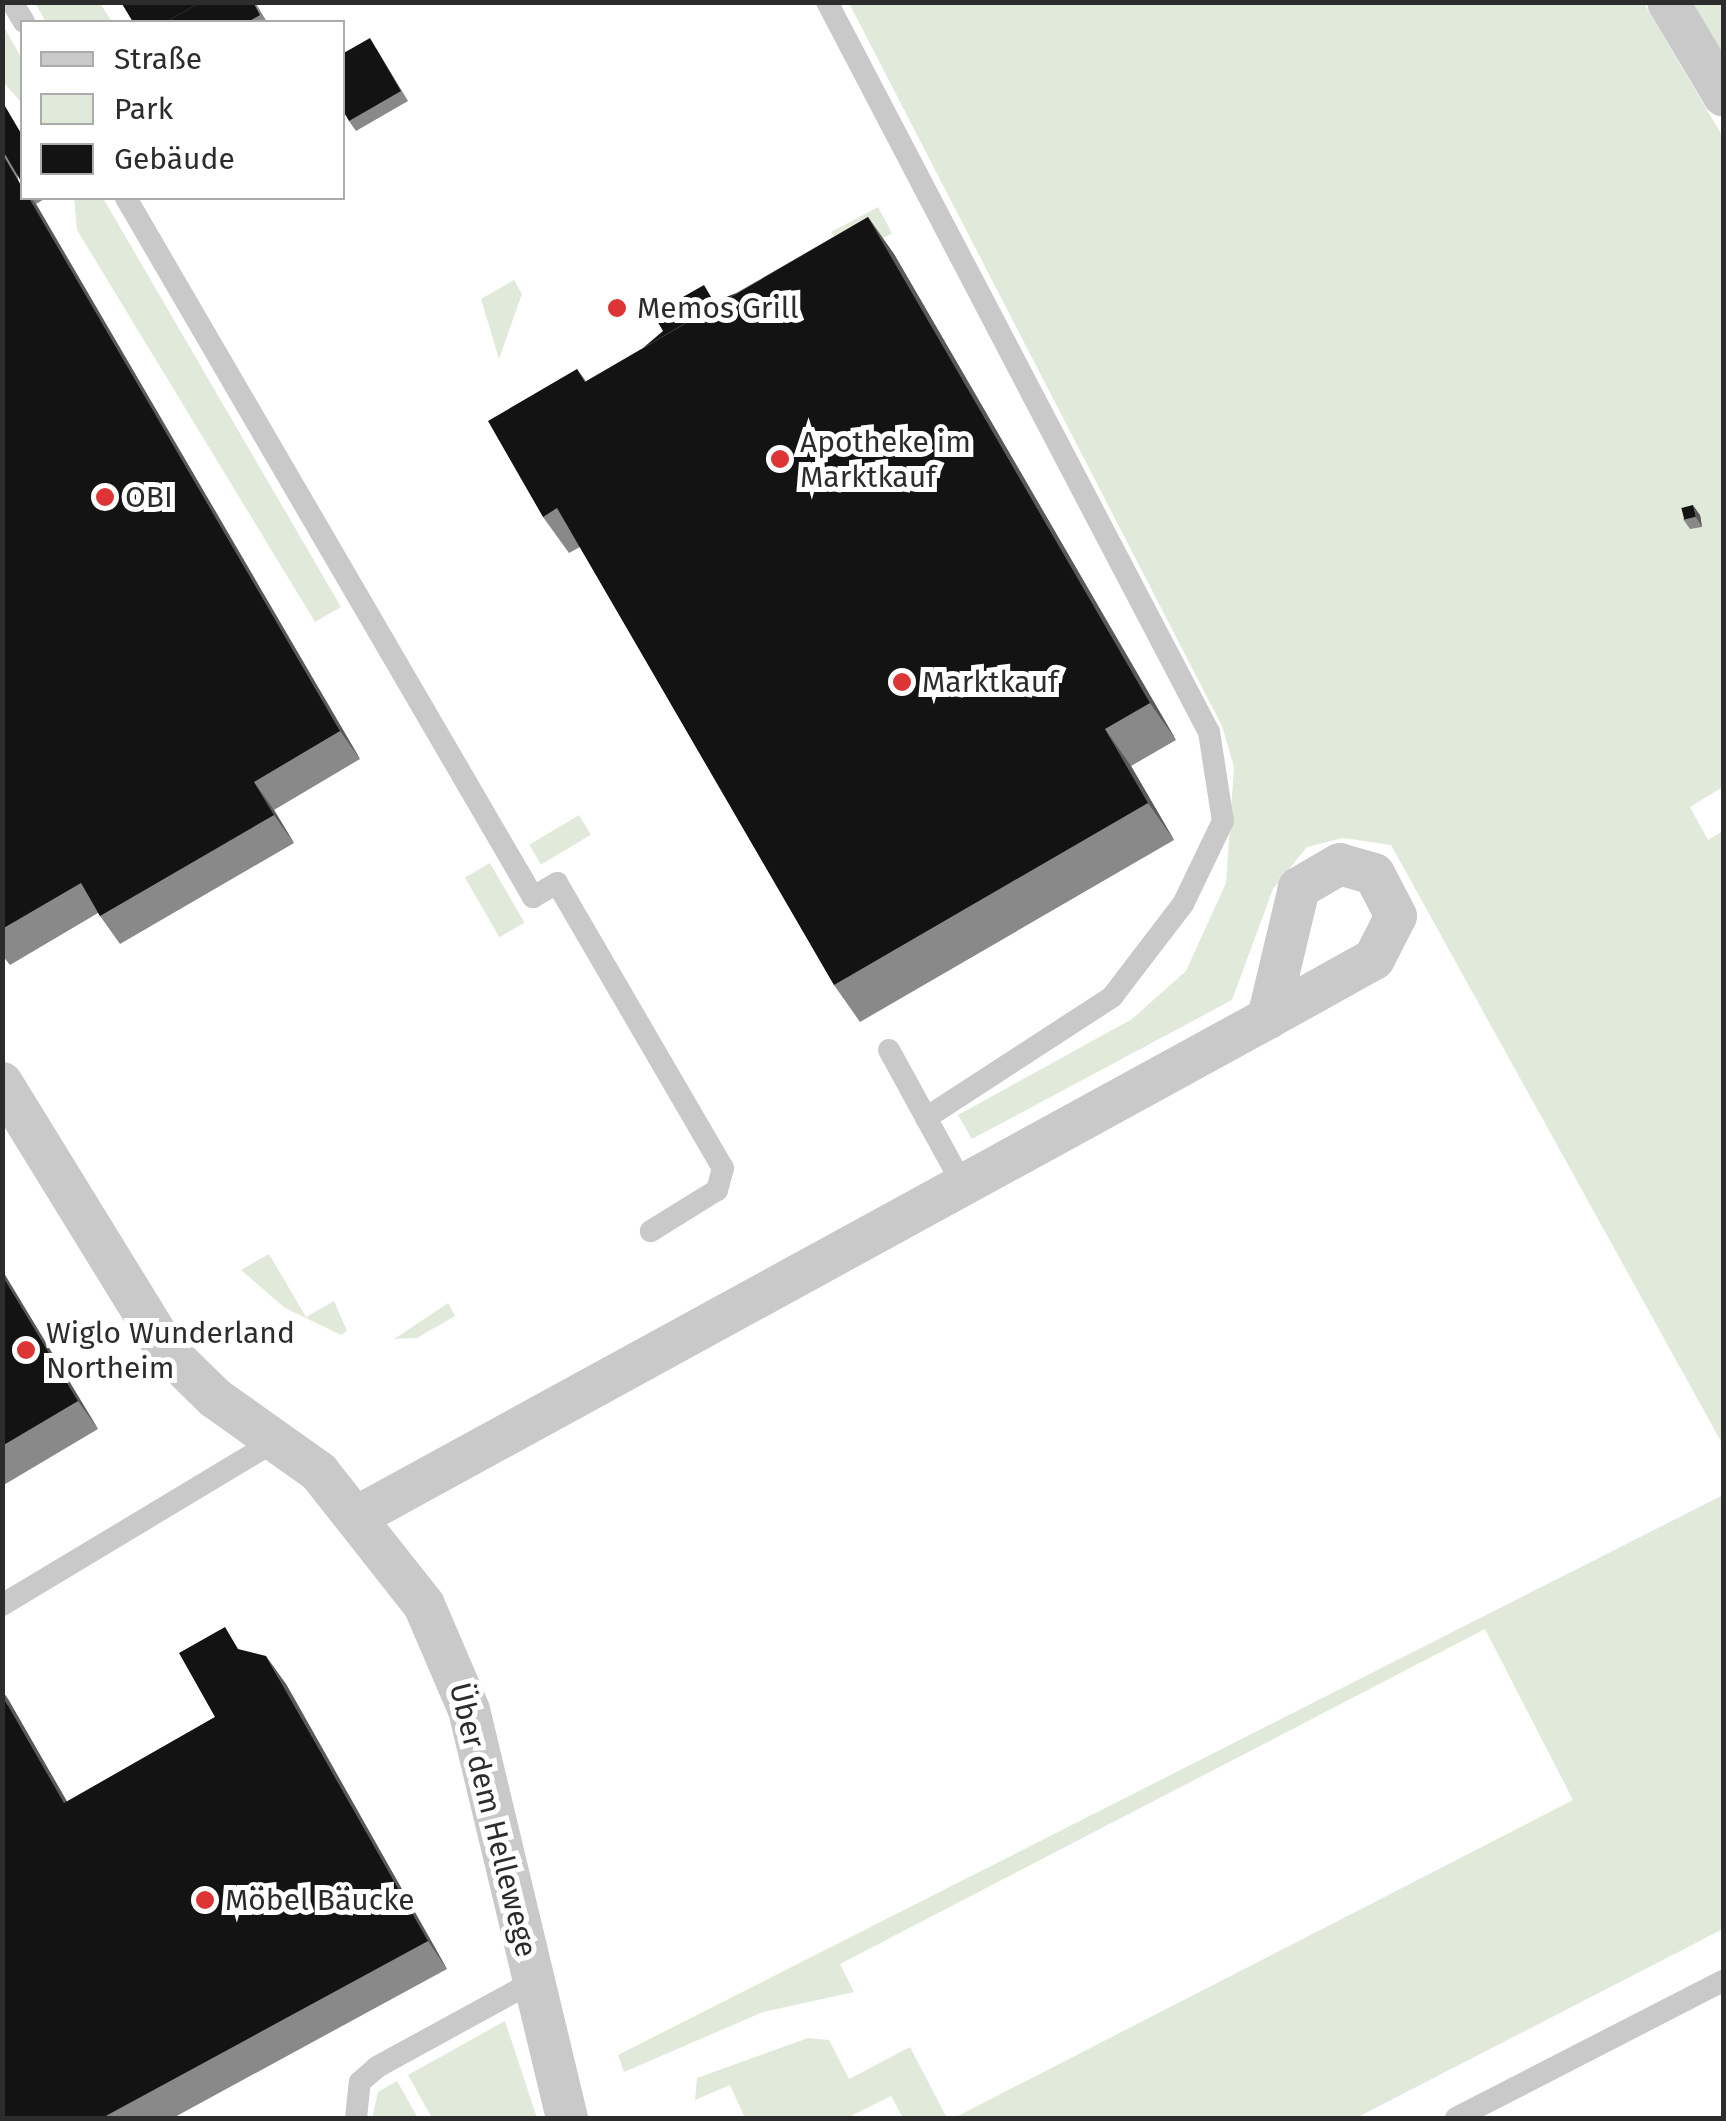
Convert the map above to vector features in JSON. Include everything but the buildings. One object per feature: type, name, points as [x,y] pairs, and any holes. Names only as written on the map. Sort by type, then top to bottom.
[{"type":"street","points":[[1668,2],[1724,96]]},
{"type":"street","points":[[360,1515],[1268,1018]]},
{"type":"street","name":"Über dem Hellewege","points":[[2,1083],[156,1337],[215,1398],[278,1439],[360,1515],[424,1604],[456,1672],[567,2118]]},
{"type":"lane","points":[[827,2],[1209,732],[1223,822],[1182,904],[1112,996],[926,1118]]},
{"type":"lane","points":[[127,200],[533,897],[557,883],[723,1168],[717,1190],[651,1230]]},
{"type":"lane","points":[[890,1050],[963,1186]]},
{"type":"lane","points":[[2,1605],[278,1439]]},
{"type":"lane","points":[[1456,2118],[1724,1980]]},
{"type":"lane","points":[[356,2118],[360,2082],[377,2067],[534,1981]]},
{"type":"green space","points":[[35,3],[100,3],[111,20],[45,20]]},
{"type":"green space","points":[[849,3],[1644,3],[1723,137],[1723,787],[1690,807],[1708,840],[1723,831],[1723,1445],[1391,845],[1343,838],[1307,847],[1273,889],[1232,1000],[972,1139],[958,1115],[1132,1019],[1186,971],[1226,883],[1234,767],[1222,726]]},
{"type":"green space","points":[[1691,3],[1723,3],[1723,58]]},
{"type":"green space","points":[[3,25],[20,55],[20,101],[3,82]]},
{"type":"green space","points":[[74,200],[104,200],[341,607],[315,622],[77,230]]},
{"type":"green space","points":[[878,207],[892,233],[845,258],[831,232]]},
{"type":"green space","points":[[514,280],[522,294],[499,359],[481,299]]},
{"type":"green space","points":[[579,815],[591,835],[541,865],[529,845]]},
{"type":"green space","points":[[490,863],[524,923],[499,937],[465,878]]},
{"type":"green space","points":[[269,1254],[306,1317],[334,1301],[347,1331],[341,1335],[285,1308],[241,1270]]},
{"type":"green space","points":[[448,1303],[455,1316],[417,1338],[394,1339]]},
{"type":"green space","points":[[1723,1495],[1723,1929],[1356,2118],[954,2118],[1573,1800],[1485,1629],[840,1964],[854,1992],[763,2012],[624,2072],[618,2055]]},
{"type":"green space","points":[[505,2021],[537,2118],[432,2118],[408,2075]]},
{"type":"green space","points":[[808,2038],[829,2040],[849,2079],[910,2047],[947,2118],[903,2118],[891,2096],[847,2118],[745,2118],[730,2085],[695,2100],[697,2078]]},
{"type":"green space","points":[[397,2081],[418,2118],[372,2118],[378,2092]]},
{"type":"place","name":"Memos Grill","points":[[617,308]]},
{"type":"place","name":"Apotheke im Marktkauf","points":[[780,459]]},
{"type":"place","name":"OBI","points":[[105,497]]},
{"type":"place","name":"Marktkauf","points":[[902,682]]},
{"type":"place","name":"Wiglo Wunderland Northeim","points":[[26,1350]]},
{"type":"place","name":"Möbel Bäucke","points":[[205,1900]]}]
